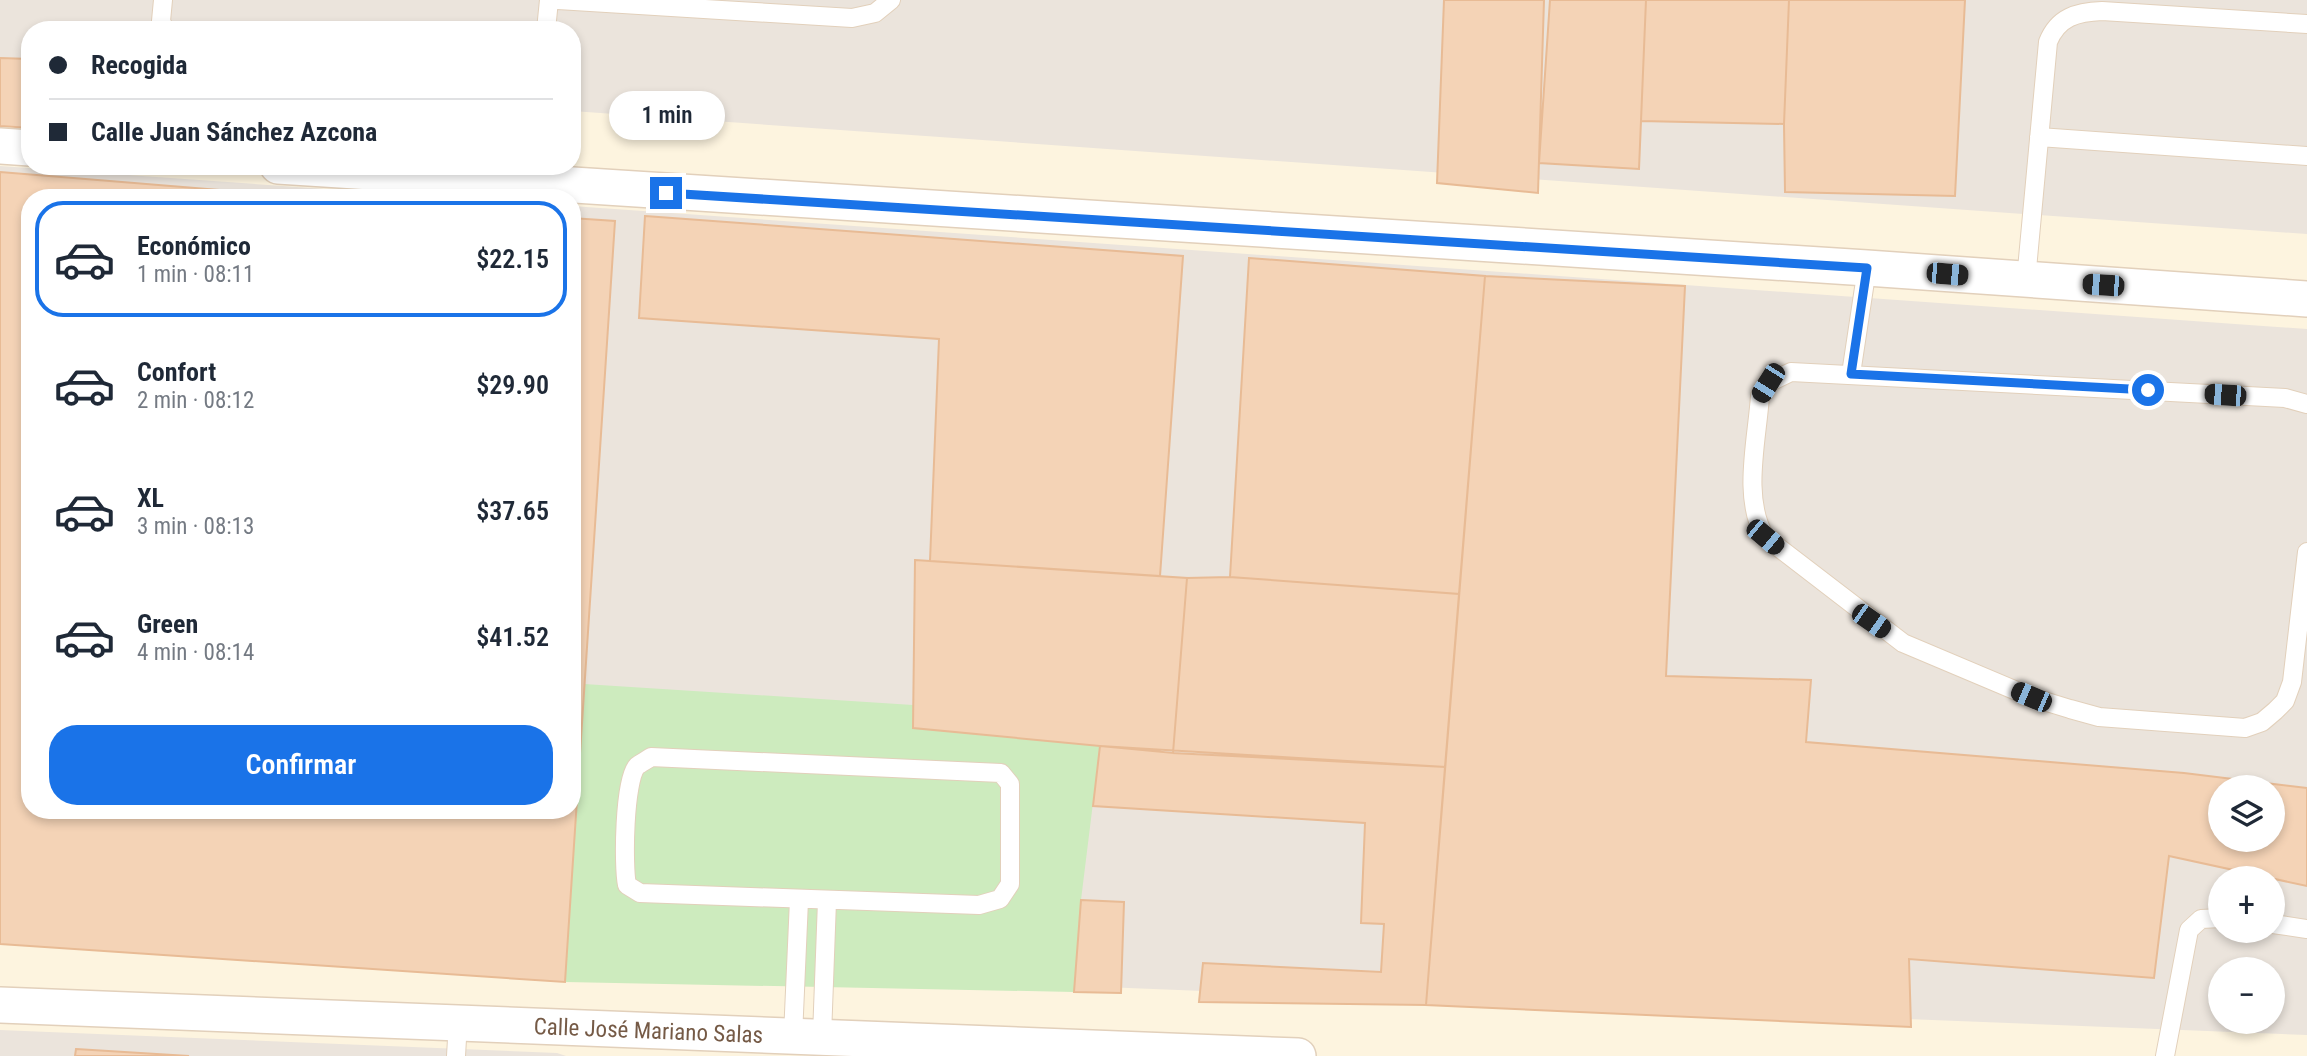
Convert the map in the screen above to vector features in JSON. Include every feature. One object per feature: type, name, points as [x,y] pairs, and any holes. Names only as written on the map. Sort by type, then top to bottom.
[{"type":"street","points":[[0,146],[21,147]]},
{"type":"street","points":[[531,175],[2307,299]]},
{"type":"street","name":"Calle José Mariano Salas","points":[[0,1005],[457,1039],[808,1036],[1298,1056]]},
{"type":"lane","points":[[161,21],[163,0]]},
{"type":"lane","points":[[547,21],[549,0]]},
{"type":"lane","points":[[558,0],[852,18],[875,13],[891,0]]},
{"type":"lane","points":[[2026,280],[2048,42],[2053,29],[2064,19],[2082,12],[2102,11],[2307,24]]},
{"type":"lane","points":[[2039,137],[2307,156]]},
{"type":"lane","points":[[1851,374],[1867,268]]},
{"type":"lane","points":[[2307,404],[2285,398],[1790,372],[1768,383],[1760,397],[1753,500],[1756,522],[1765,537],[1903,643],[2031,697],[2099,717],[2245,728],[2262,722],[2284,701],[2292,682],[2307,552]]},
{"type":"lane","points":[[651,757],[954,769],[1001,773],[1010,784],[1010,884],[1000,900],[979,905],[827,901],[640,893],[627,885],[624,869],[631,783],[636,767],[651,757]]},
{"type":"lane","points":[[799,900],[808,1036]]},
{"type":"lane","points":[[808,1036],[827,901]]},
{"type":"lane","points":[[2165,1056],[2189,930],[2201,919],[2208,919]]},
{"type":"lane","points":[[2285,926],[2307,929]]},
{"type":"shaded area","points":[[0,0],[2307,0],[2307,234],[581,112],[581,21],[21,21],[21,71],[0,70]]},
{"type":"shaded area","points":[[0,166],[21,167],[21,175],[127,175],[325,189],[21,189],[21,819],[581,819],[581,207],[2307,329],[2307,1035],[2282,1034],[2285,1034],[2285,957],[2208,957],[2208,1031],[0,943]]},
{"type":"shaded area","points":[[0,1030],[557,1053],[566,1056],[0,1056]]},
{"type":"green space","points":[[584,684],[913,705],[1100,746],[1081,900],[1074,992],[565,982],[575,819],[581,819]]},
{"type":"building","points":[[1444,0],[1544,0],[1538,193],[1437,183]]},
{"type":"building","points":[[1550,0],[1646,0],[1639,169],[1539,163]]},
{"type":"building","points":[[1646,0],[1789,0],[1784,124],[1641,121]]},
{"type":"building","points":[[1789,0],[1965,0],[1955,196],[1785,192],[1784,124]]},
{"type":"building","points":[[0,58],[21,59],[21,127],[0,126]]},
{"type":"building","points":[[0,172],[208,189],[21,189],[21,819],[576,819],[565,982],[0,944]]},
{"type":"building","points":[[645,216],[1183,256],[1160,576],[930,561],[939,339],[639,318]]},
{"type":"building","points":[[581,219],[615,221],[581,738]]},
{"type":"building","points":[[1249,258],[1485,276],[1459,594],[1230,577]]},
{"type":"building","points":[[1485,276],[1685,286],[1666,676],[1811,680],[1806,742],[2208,776],[2208,852],[2285,852],[2285,785],[2307,788],[2307,886],[2285,881],[2285,866],[2215,866],[2169,856],[2154,978],[1909,959],[1911,1027],[1426,1005]]},
{"type":"building","points":[[915,560],[1187,578],[1173,753],[913,728]]},
{"type":"building","points":[[1230,577],[1459,594],[1445,767],[1173,753],[1187,578]]},
{"type":"building","points":[[1100,746],[1445,767],[1426,1005],[1199,1002],[1203,963],[1381,972],[1384,924],[1361,923],[1365,823],[1093,806]]},
{"type":"building","points":[[1081,900],[1124,902],[1121,993],[1074,992]]},
{"type":"building","points":[[76,1049],[189,1056],[75,1056]]},
{"type":"route","points":[[666,193],[1867,268],[1851,374],[2148,390]]}]
